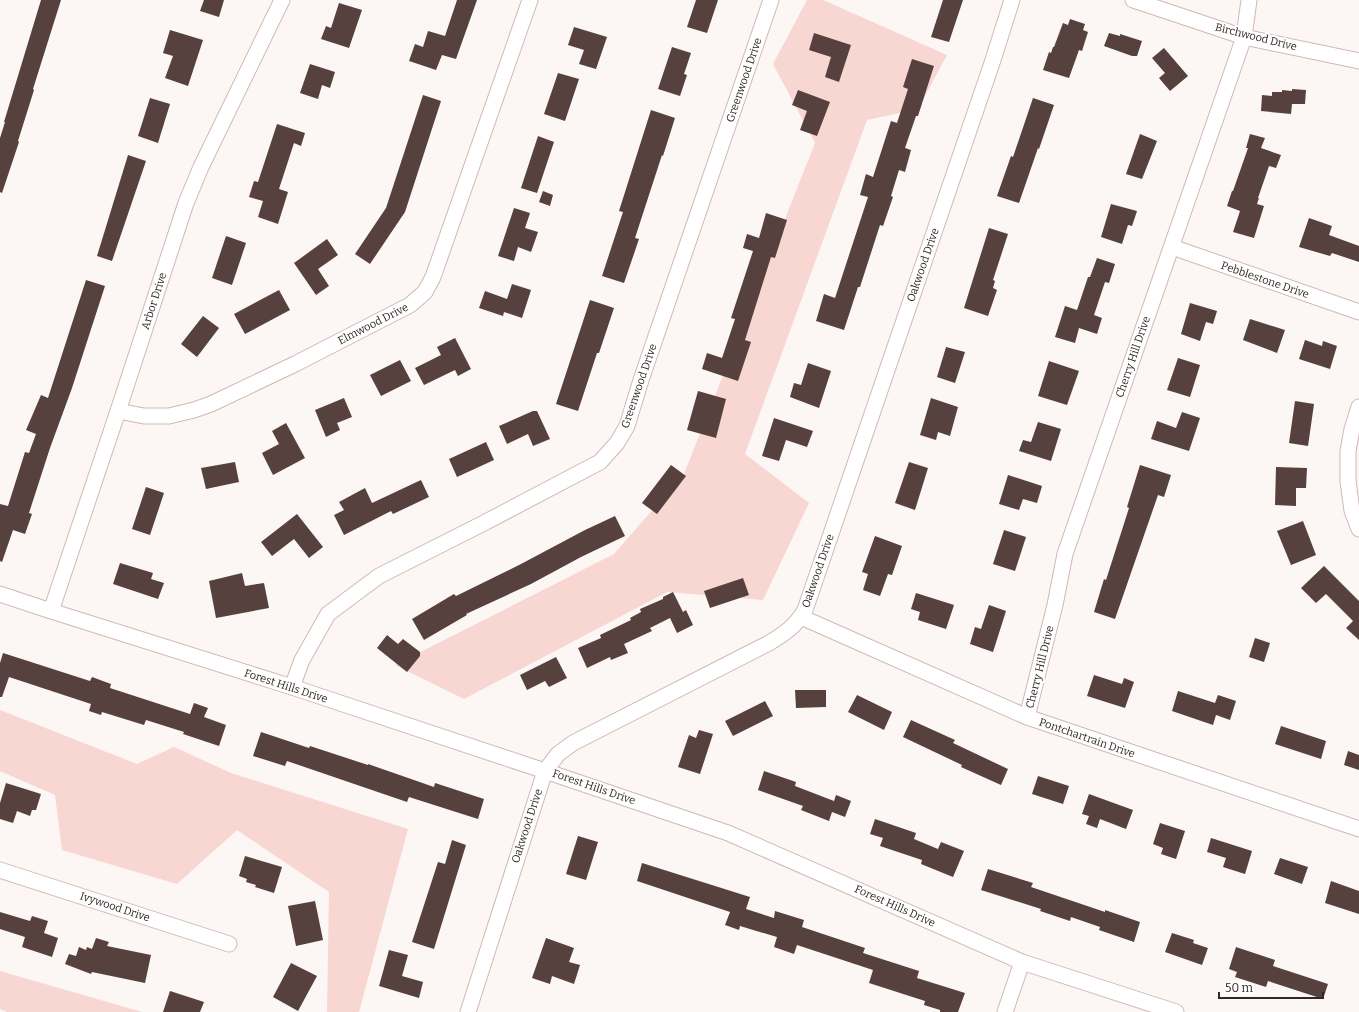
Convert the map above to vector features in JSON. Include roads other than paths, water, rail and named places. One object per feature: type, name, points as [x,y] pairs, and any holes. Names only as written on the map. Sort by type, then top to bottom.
[{"type":"street","name":"Arbor Drive","points":[[51,611],[186,203],[201,167],[282,0]]},
{"type":"street","name":"Elmwood Drive","points":[[118,411],[144,416],[169,416],[211,404],[295,364],[391,315],[410,305],[425,292],[433,277],[530,0]]},
{"type":"street","name":"Greenwood Drive","points":[[292,687],[302,660],[328,614],[379,576],[489,521],[600,462],[617,443],[626,426],[771,0]]},
{"type":"street","name":"Oakwood Drive","points":[[468,1012],[545,771],[558,754],[573,743],[769,643],[793,626],[805,610],[990,70],[1012,0]]},
{"type":"street","name":"Birchwood Drive","points":[[1133,0],[1244,37],[1359,61]]},
{"type":"street","name":"Cherry Hill Drive","points":[[1027,717],[1056,605],[1065,554],[1244,37],[1249,0]]},
{"type":"street","name":"Pebblestone Drive","points":[[1172,247],[1359,312]]},
{"type":"street","points":[[1359,407],[1352,429],[1348,451],[1348,481],[1352,511],[1359,529]]},
{"type":"street","name":"Forest Hills Drive","points":[[0,594],[292,687],[728,833],[1022,962],[1176,1012]]},
{"type":"street","name":"Pontchartrain Drive","points":[[801,617],[1027,717],[1359,829]]},
{"type":"street","name":"Ivywood Drive","points":[[0,870],[229,944]]},
{"type":"street","points":[[1005,1012],[1022,962]]}]
